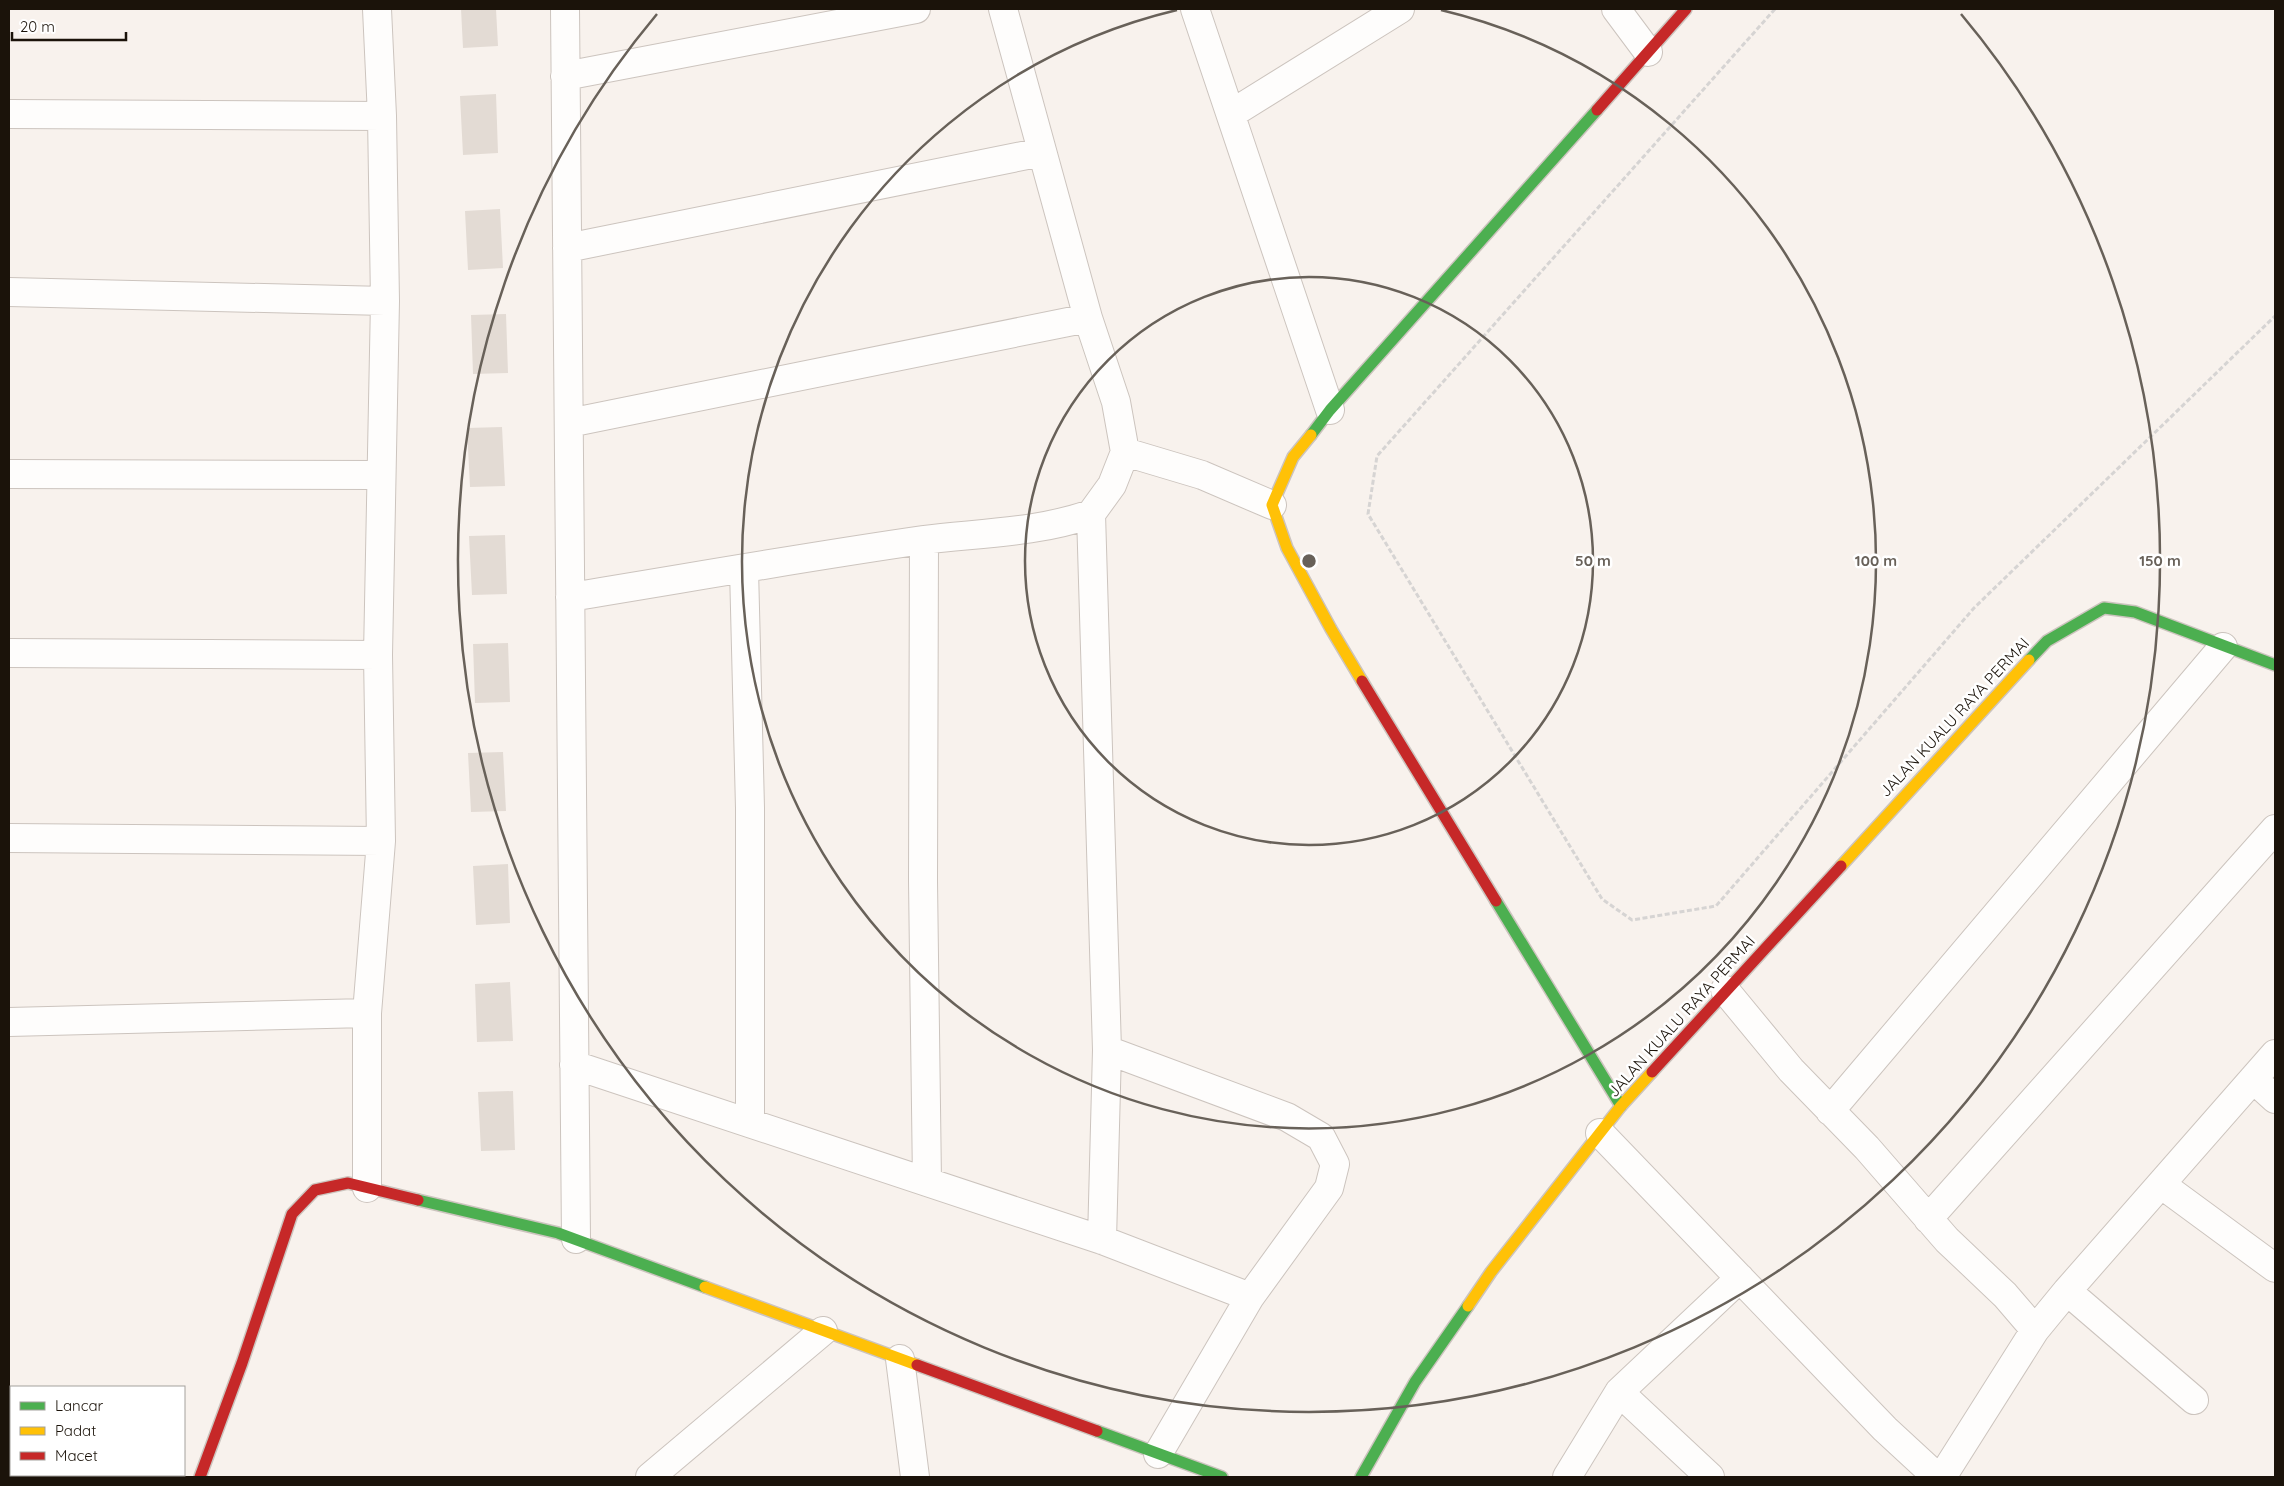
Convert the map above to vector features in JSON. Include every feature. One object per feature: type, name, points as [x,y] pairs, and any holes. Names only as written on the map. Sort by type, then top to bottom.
[{"type":"street","points":[[367,1188],[367,1013],[381,841],[378,655],[380,475],[385,300],[382,116],[377,9]]},
{"type":"street","points":[[565,9],[576,1239]]},
{"type":"street","points":[[566,76],[916,9]]},
{"type":"street","points":[[570,597],[924,540],[1026,530],[1067,522],[1091,514],[1112,485],[1125,452],[1116,402],[1088,318],[1003,9]]},
{"type":"street","points":[[1195,9],[1330,410]]},
{"type":"street","points":[[1231,114],[1400,9]]},
{"type":"street","points":[[1616,9],[1648,52]]},
{"type":"street","points":[[1621,1106],[1330,629],[1287,548],[1272,505],[1293,457],[1330,410],[1686,9]]},
{"type":"street","points":[[9,114],[382,116]]},
{"type":"street","points":[[567,248],[1042,152]]},
{"type":"street","points":[[9,292],[385,300]]},
{"type":"street","points":[[569,423],[1088,318]]},
{"type":"street","points":[[1125,452],[1202,475],[1272,505]]},
{"type":"street","points":[[9,474],[380,475]]},
{"type":"street","points":[[1091,514],[1107,1050],[1102,1240]]},
{"type":"street","points":[[924,540],[923,881],[927,1182]]},
{"type":"street","points":[[744,569],[750,808],[750,1123]]},
{"type":"street","name":"JALAN KUALU RAYA PERMAI","points":[[1361,1477],[1416,1382],[1480,1288],[1621,1106],[2047,641],[2078,621],[2104,608],[2135,612],[2223,647],[2275,665]]},
{"type":"street","points":[[1830,1111],[2223,647]]},
{"type":"street","points":[[9,653],[378,655]]},
{"type":"street","points":[[1928,1219],[2275,829]]},
{"type":"street","points":[[9,838],[381,841]]},
{"type":"street","points":[[1726,990],[1791,1070],[1867,1148],[1928,1219],[2005,1295],[2035,1330]]},
{"type":"street","points":[[9,1022],[367,1013]]},
{"type":"street","points":[[1107,1050],[1287,1117],[1320,1137],[1335,1164],[1329,1188],[1250,1297],[1158,1454]]},
{"type":"street","points":[[1942,1477],[2035,1330],[2275,1054]]},
{"type":"street","points":[[574,1065],[1102,1240],[1250,1297]]},
{"type":"street","points":[[2253,1079],[2275,1099]]},
{"type":"street","points":[[1600,1133],[1885,1429],[1937,1477]]},
{"type":"street","points":[[200,1477],[242,1363],[292,1214],[315,1190],[348,1183],[558,1233],[576,1239],[1222,1477]]},
{"type":"street","points":[[2162,1185],[2275,1268]]},
{"type":"street","points":[[1567,1477],[1619,1392],[1740,1278]]},
{"type":"street","points":[[2067,1291],[2194,1400]]},
{"type":"street","points":[[655,1476],[823,1331]]},
{"type":"street","points":[[900,1359],[915,1477]]},
{"type":"street","points":[[1619,1392],[1710,1477]]},
{"type":"path","points":[[1775,9],[1377,456],[1368,514],[1602,899],[1632,920],[1716,906],[1974,608],[2275,316]]},
{"type":"building","points":[[461,9],[496,9],[498,46],[463,48]]},
{"type":"building","points":[[496,94],[498,153],[463,155],[460,96]]},
{"type":"building","points":[[500,209],[503,268],[468,270],[465,211]]},
{"type":"building","points":[[506,314],[508,373],[473,374],[471,315]]},
{"type":"building","points":[[502,427],[505,486],[470,487],[467,428]]},
{"type":"building","points":[[505,535],[507,594],[472,595],[469,536]]},
{"type":"building","points":[[508,643],[510,702],[475,703],[473,644]]},
{"type":"building","points":[[503,752],[506,811],[471,812],[468,753]]},
{"type":"building","points":[[508,864],[510,923],[476,925],[473,866]]},
{"type":"building","points":[[510,982],[513,1041],[477,1042],[475,984]]},
{"type":"building","points":[[513,1091],[515,1150],[481,1151],[478,1092]]},
{"type":"traffic: fast","points":[[1311,435],[1330,410],[1597,110]]},
{"type":"traffic: fast","points":[[2029,660],[2047,641],[2104,608],[2135,612],[2275,665]]},
{"type":"traffic: fast","points":[[1496,901],[1621,1106]]},
{"type":"traffic: fast","points":[[418,1200],[558,1233],[705,1287]]},
{"type":"traffic: fast","points":[[1361,1477],[1415,1382],[1468,1306]]},
{"type":"traffic: fast","points":[[1097,1431],[1222,1477]]},
{"type":"traffic: slow","points":[[1311,435],[1293,457],[1272,505],[1287,548],[1362,681]]},
{"type":"traffic: slow","points":[[1841,866],[2029,660]]},
{"type":"traffic: slow","points":[[1468,1306],[1491,1272],[1621,1106],[1652,1072]]},
{"type":"traffic: slow","points":[[705,1287],[917,1365]]},
{"type":"traffic: jam","points":[[1597,110],[1686,9]]},
{"type":"traffic: jam","points":[[1362,681],[1496,901]]},
{"type":"traffic: jam","points":[[1652,1072],[1841,866]]},
{"type":"traffic: jam","points":[[200,1477],[242,1363],[292,1214],[315,1190],[348,1183],[418,1200]]},
{"type":"traffic: jam","points":[[917,1365],[1097,1431]]}]
